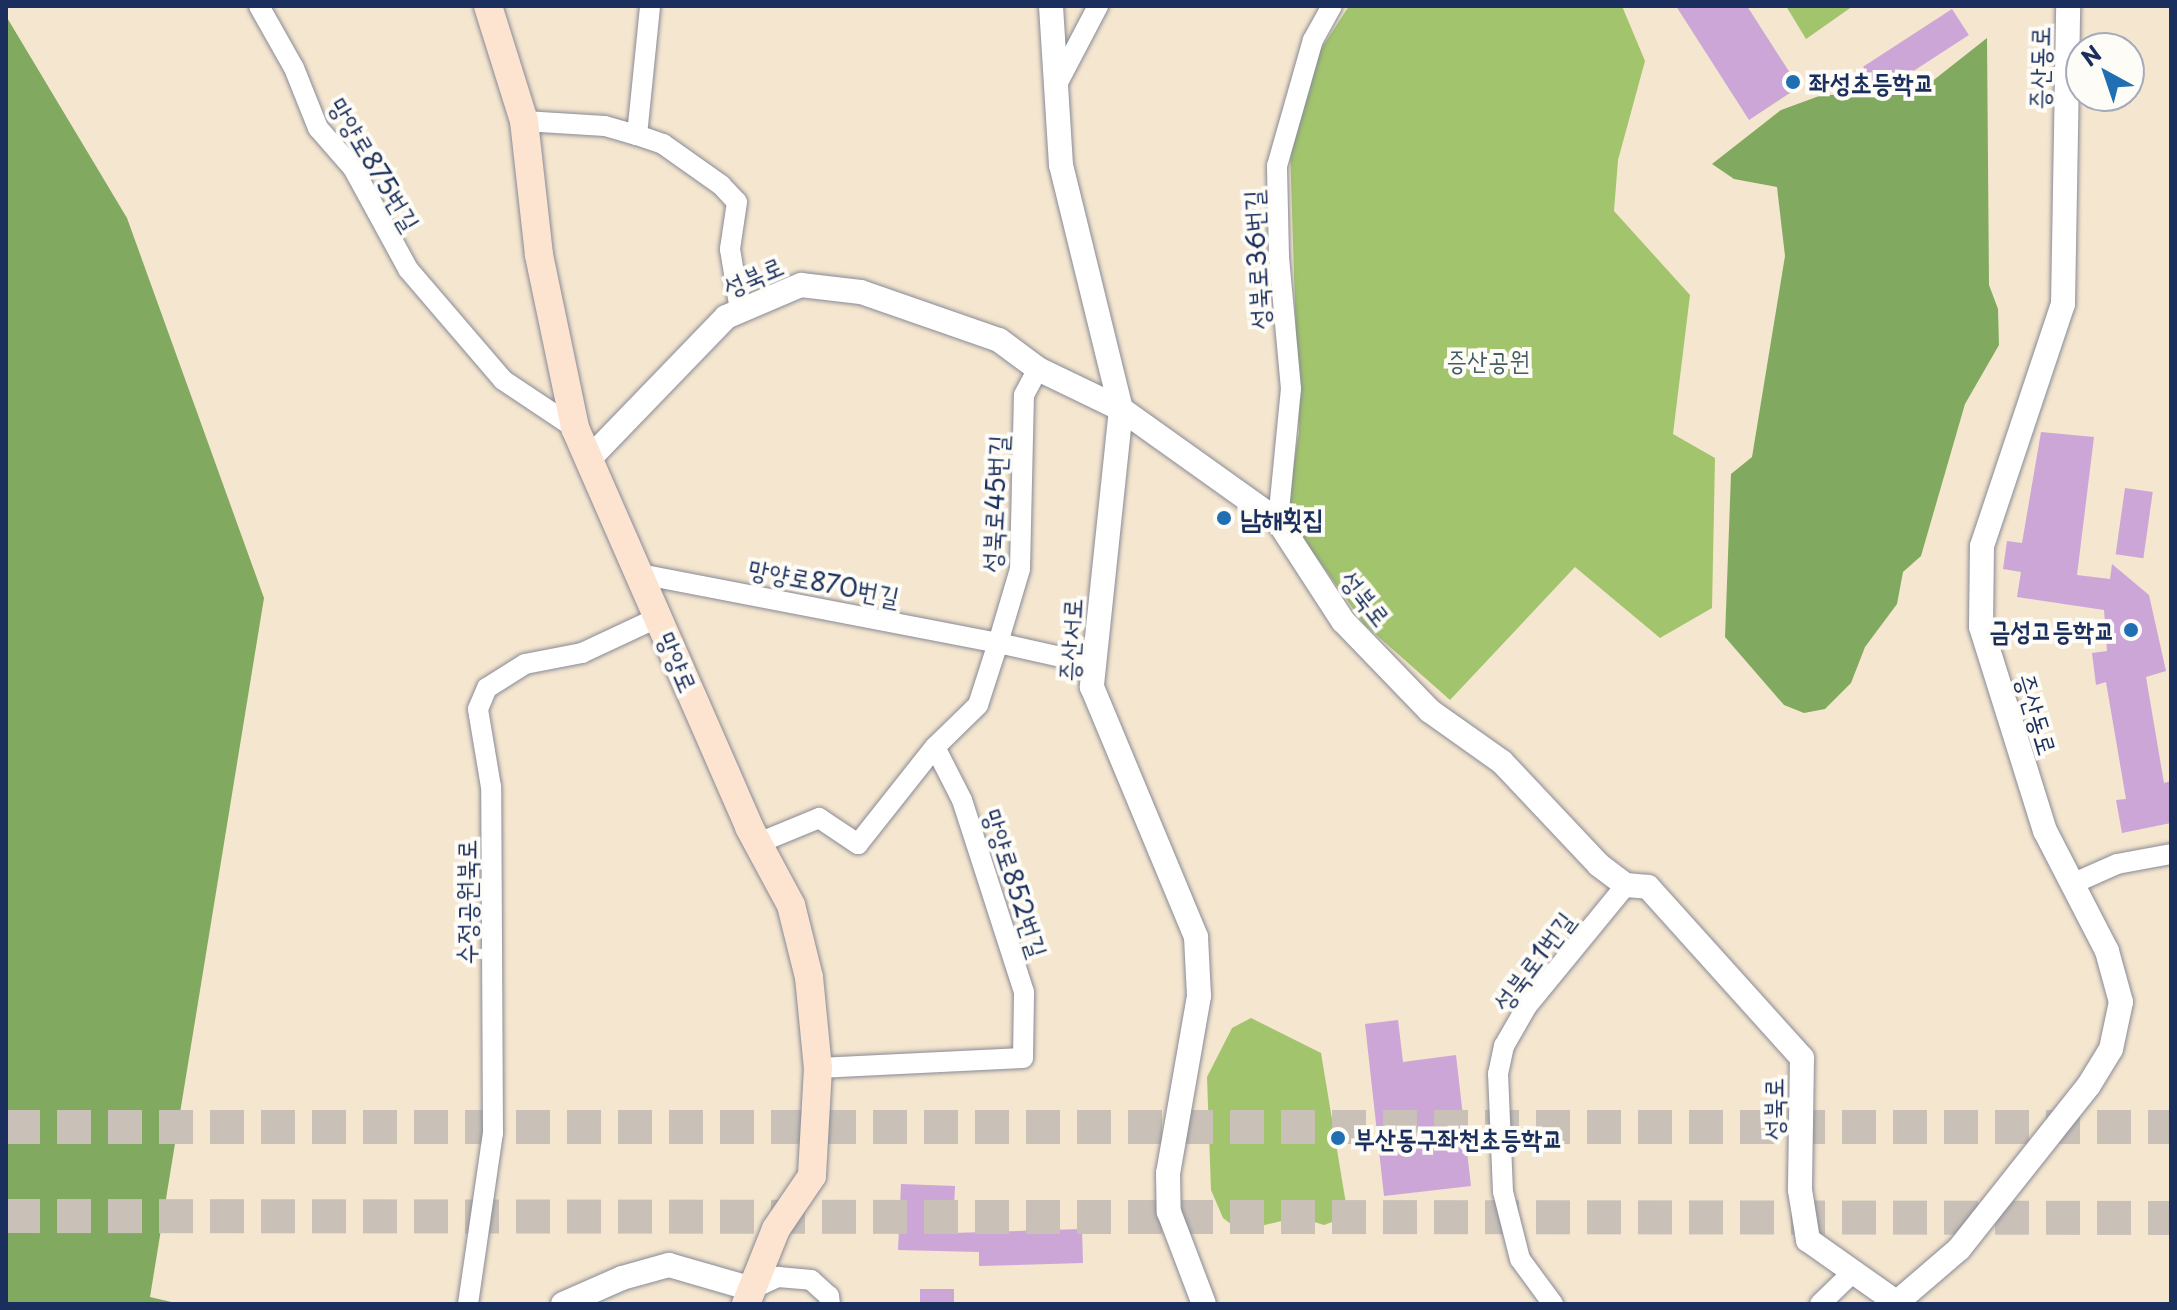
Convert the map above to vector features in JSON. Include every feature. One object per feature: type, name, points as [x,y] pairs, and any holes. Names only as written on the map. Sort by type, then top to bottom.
[{"type":"main road","name":"망양로","points":[[488,6],[524,121],[539,255],[575,428],[749,827],[761,842],[791,905],[809,977],[818,1068],[812,1176],[776,1229],[749,1297]]},
{"type":"street","name":"망양로875번길","points":[[259,6],[294,68],[318,128],[353,168],[408,269],[503,380],[575,428]]},
{"type":"street","points":[[637,135],[650,6]]},
{"type":"street","name":"증산서로","points":[[1051,6],[1061,165],[1121,409],[1092,687],[1196,937],[1199,996],[1168,1186],[1169,1212],[1204,1304]]},
{"type":"street","points":[[1055,89],[1098,6]]},
{"type":"street","name":"성북로36번길","points":[[1278,521],[1291,389],[1279,256],[1277,166],[1313,40],[1332,6]]},
{"type":"street","name":"증산동로","points":[[1895,1303],[1959,1249],[2089,1085],[2111,1049],[2121,1002],[2107,951],[2045,831],[1981,627],[1982,546],[2063,304],[2068,6]]},
{"type":"street","points":[[524,121],[605,126],[637,135],[696,165],[737,202],[730,249],[740,310]]},
{"type":"street","name":"성북로","points":[[589,459],[726,317],[801,285],[861,292],[999,340],[1038,369],[1121,409],[1278,521],[1343,621],[1430,711],[1502,762],[1599,865],[1626,885],[1648,887],[1802,1058],[1800,1190],[1808,1240],[1895,1303]]},
{"type":"street","name":"성북로45번길","points":[[998,643],[1020,569],[1024,395],[1038,369]]},
{"type":"street","name":"망양로870번길","points":[[640,574],[998,643]]},
{"type":"street","name":"수정공원북로","points":[[468,1304],[493,1133],[491,787],[478,709],[487,688],[525,664],[582,653],[659,617]]},
{"type":"street","points":[[761,842],[819,818],[858,844],[935,747],[978,705],[998,643],[1093,664]]},
{"type":"street","name":"망양로852번길","points":[[818,1068],[1023,1058],[1024,992],[962,800],[935,747]]},
{"type":"street","points":[[2072,884],[2117,864],[2171,854]]},
{"type":"street","name":"성북로1번길","points":[[1553,1304],[1520,1259],[1503,1192],[1498,1074],[1504,1046],[1527,1006],[1626,885]]},
{"type":"street","points":[[563,1304],[622,1278],[669,1265],[749,1297],[778,1277],[811,1280],[829,1296],[830,1304]]},
{"type":"street","points":[[1820,1304],[1853,1272]]},
{"type":"green space","name":"증산공원","points":[[1349,6],[1622,6],[1645,61],[1618,160],[1614,211],[1690,295],[1673,434],[1715,458],[1712,608],[1660,638],[1575,567],[1450,700],[1364,624],[1285,513],[1299,432],[1290,148],[1317,55]]},
{"type":"green space","points":[[1786,6],[1853,6],[1806,39]]},
{"type":"green space","points":[[6,16],[127,218],[264,598],[150,1297],[180,1304],[6,1304]]},
{"type":"green space","points":[[1987,38],[1989,285],[1998,309],[1999,345],[1965,404],[1921,556],[1903,572],[1897,604],[1865,647],[1851,683],[1825,709],[1804,713],[1784,705],[1725,637],[1731,474],[1752,457],[1785,256],[1777,187],[1734,179],[1712,164],[1781,110],[1822,95],[1916,94]]},
{"type":"green space","points":[[1251,1018],[1321,1053],[1348,1216],[1324,1225],[1298,1217],[1240,1231],[1223,1218],[1211,1190],[1207,1077],[1232,1028]]},
{"type":"building","points":[[1676,6],[1747,6],[1799,87],[1749,120]]},
{"type":"building","points":[[1952,9],[1969,35],[1880,93],[1863,67]]},
{"type":"building","name":"금성고등학교","points":[[2041,432],[2094,437],[2077,575],[2110,579],[2112,564],[2149,595],[2166,671],[2146,677],[2164,783],[2171,781],[2171,823],[2122,833],[2116,800],[2126,799],[2106,682],[2096,685],[2092,653],[2107,651],[2104,610],[2017,597],[2021,572],[2003,569],[2007,541],[2022,543]]},
{"type":"building","points":[[2125,488],[2153,492],[2143,558],[2116,554]]},
{"type":"building","points":[[1398,1020],[1403,1062],[1456,1055],[1471,1186],[1384,1196],[1365,1024]]},
{"type":"building","points":[[901,1184],[955,1186],[953,1233],[1082,1229],[1083,1263],[979,1266],[979,1252],[898,1250]]},
{"type":"building","points":[[920,1289],[954,1289],[954,1304],[920,1304]]},
{"type":"tunnel","points":[[6,1127],[2171,1127]]},
{"type":"tunnel","points":[[6,1216],[2171,1218]]},
{"type":"place","name":"좌성초등학교","points":[[1793,82]]},
{"type":"place","name":"남해횟집","points":[[1224,518]]},
{"type":"place","name":"금성고등학교","points":[[2131,630]]},
{"type":"place","name":"부산동구좌천초등학교","points":[[1338,1138]]}]
